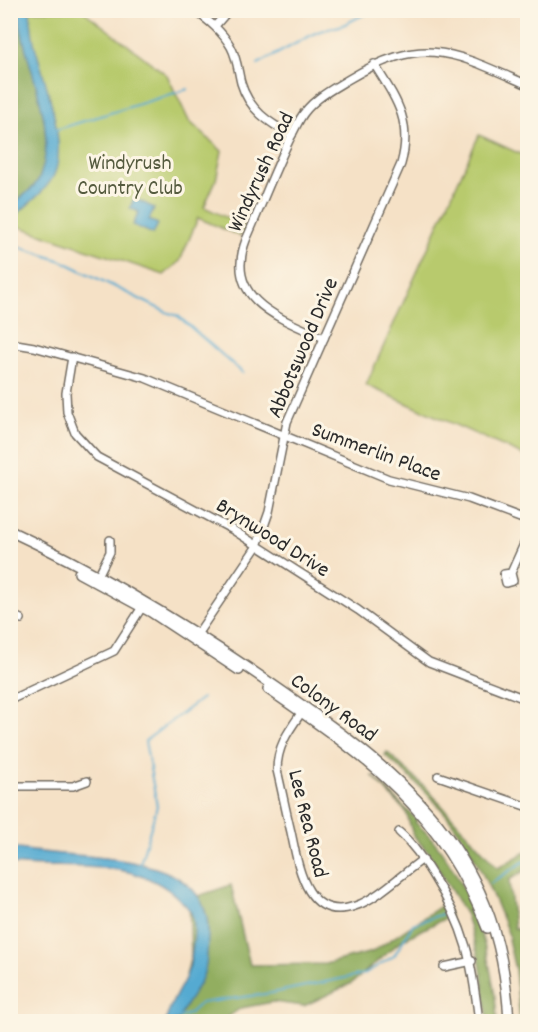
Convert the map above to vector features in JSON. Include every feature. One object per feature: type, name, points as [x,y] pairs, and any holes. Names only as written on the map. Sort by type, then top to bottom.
[{"type":"main road","name":"Colony Road","points":[[10,531],[143,605],[357,744],[442,827],[474,879],[495,929],[504,964],[509,1022]]},
{"type":"main road","name":"Colony Road","points":[[10,537],[96,579]]},
{"type":"main road","name":"Colony Road","points":[[401,788],[436,831],[472,890],[489,933],[499,968],[504,1022]]},
{"type":"street","points":[[194,10],[215,26],[234,53],[250,103],[270,123],[292,135]]},
{"type":"street","points":[[215,26],[229,10]]},
{"type":"street","name":"Windyrush Road","points":[[324,338],[262,307],[247,287],[242,272],[242,251],[246,240],[301,118],[316,100],[374,64],[412,52],[441,52],[461,56],[528,85]]},
{"type":"street","name":"Abbotswood Drive","points":[[195,637],[257,546],[269,512],[283,434],[405,152],[404,118],[374,64]]},
{"type":"street","name":"Summerlin Place","points":[[10,343],[72,357],[161,384],[400,483],[469,499],[528,520]]},
{"type":"street","name":"Brynwood Drive","points":[[72,357],[66,393],[67,412],[75,433],[88,450],[101,460],[211,517],[358,610],[429,662],[528,700]]},
{"type":"street","points":[[511,573],[528,535]]},
{"type":"street","points":[[96,579],[110,552],[110,540]]},
{"type":"street","points":[[10,700],[114,651],[143,605]]},
{"type":"street","points":[[10,614],[21,619]]},
{"type":"street","name":"Lee Rea Road","points":[[303,710],[282,742],[277,755],[277,770],[300,874],[315,899],[332,907],[357,906],[423,860]]},
{"type":"street","points":[[438,776],[528,807]]},
{"type":"street","points":[[10,786],[73,786],[87,781]]},
{"type":"street","points":[[399,832],[423,860],[456,914],[472,961],[479,1022]]},
{"type":"street","points":[[444,967],[472,961]]},
{"type":"green space","name":"Windyrush Country Club","points":[[82,10],[167,75],[189,121],[222,151],[216,180],[204,207],[245,226],[240,236],[198,218],[180,261],[164,275],[11,224],[30,42],[28,11]]},
{"type":"green space","points":[[11,11],[28,11],[30,42],[42,79],[48,174],[11,213]]},
{"type":"green space","points":[[479,135],[527,157],[527,457],[366,385]]},
{"type":"green space","points":[[387,752],[428,790],[498,868],[527,851],[527,869],[509,880],[514,928],[525,933],[527,940],[527,1021],[520,1021],[515,970],[508,939],[510,938],[479,866],[448,817],[385,755]]},
{"type":"green space","points":[[372,775],[417,820],[415,822],[433,840],[463,887],[474,914],[490,969],[497,1021],[488,1021],[480,962],[466,915],[429,853],[413,835],[406,812]]},
{"type":"green space","points":[[231,885],[250,965],[325,964],[372,952],[444,904],[450,916],[402,940],[352,983],[304,1006],[273,1002],[241,1008],[222,1021],[175,1022],[191,955],[189,899]]},
{"type":"water","points":[[19,11],[30,11],[34,42],[57,129],[58,147],[53,177],[34,200],[11,219],[11,205],[38,181],[45,156],[46,135]]},
{"type":"water","points":[[134,198],[154,208],[149,220],[158,224],[153,234],[133,225],[139,212],[130,208]]},
{"type":"water","points":[[11,847],[37,852],[134,862],[164,871],[188,885],[204,907],[208,937],[207,955],[201,980],[178,1021],[166,1021],[191,959],[194,923],[186,906],[162,886],[143,876],[100,868],[11,864]]},
{"type":"waterway","points":[[258,64],[317,32],[343,25],[373,10]]},
{"type":"waterway","points":[[55,130],[188,89]]},
{"type":"waterway","points":[[10,244],[62,261],[178,316],[243,373]]},
{"type":"waterway","points":[[140,864],[157,806],[145,741],[202,698]]},
{"type":"waterway","points":[[490,884],[528,859]]},
{"type":"waterway","points":[[177,1018],[189,1014],[201,1003],[272,993],[364,974],[394,956],[413,924],[445,913]]}]
